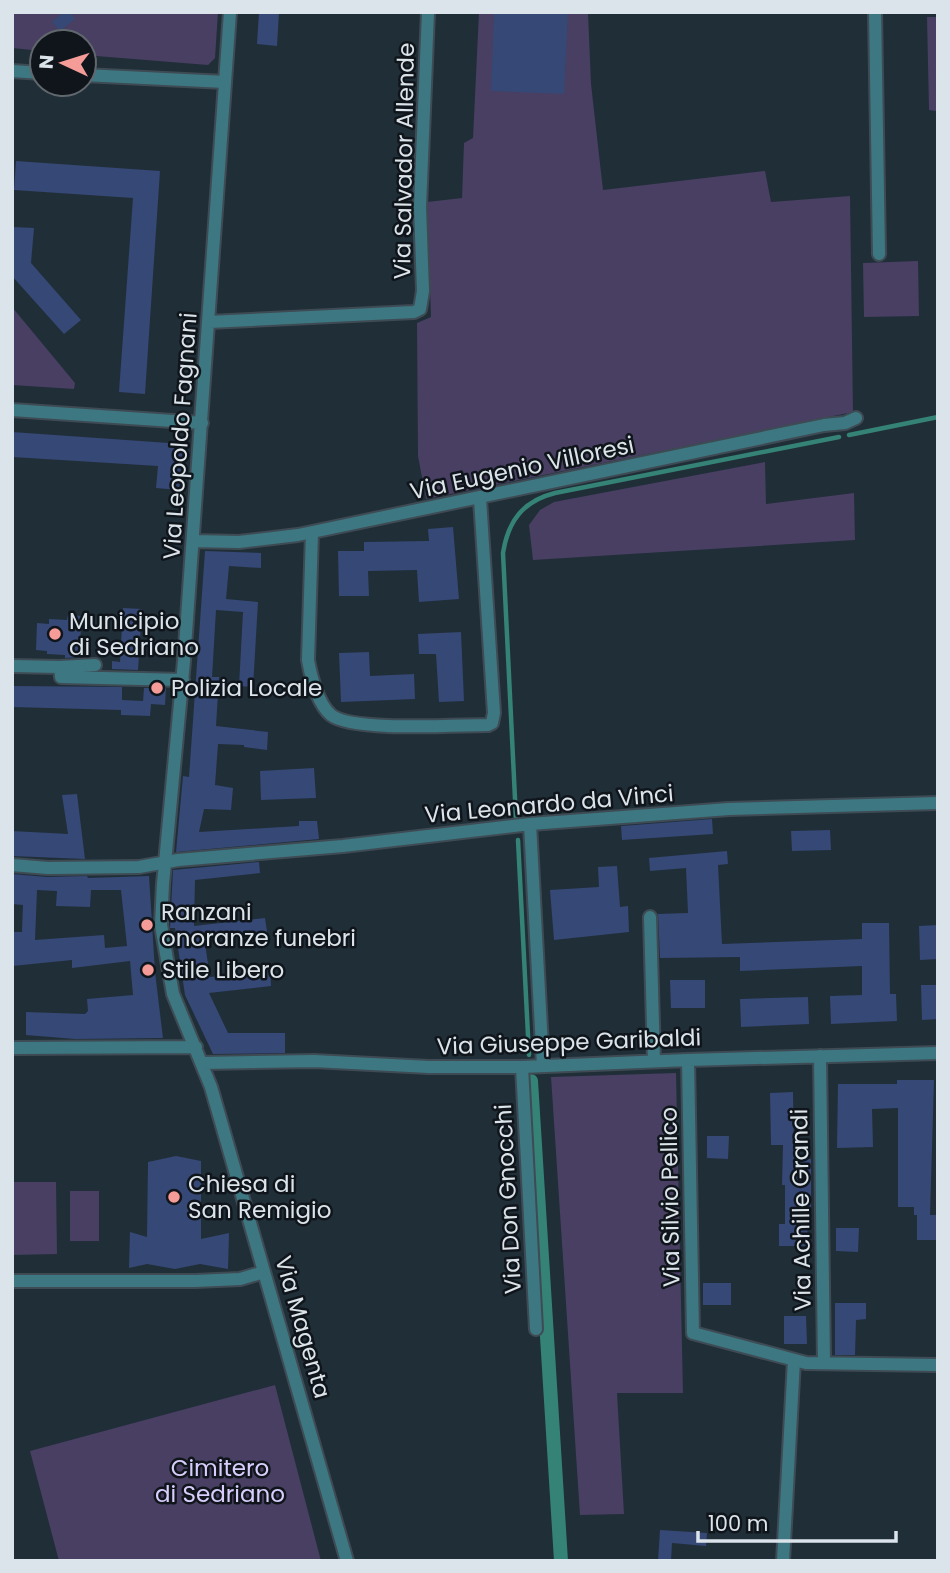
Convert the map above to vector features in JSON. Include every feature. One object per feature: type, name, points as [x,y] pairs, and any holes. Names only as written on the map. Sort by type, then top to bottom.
[{"type":"street","name":"Via Leopoldo Fagnani","points":[[166,863],[183,680],[230,12]]},
{"type":"street","name":"Via Salvador Allende","points":[[209,322],[414,312],[420,309],[424,291],[420,207],[428,12]]},
{"type":"street","points":[[875,12],[879,254]]},
{"type":"street","points":[[98,76],[225,82]]},
{"type":"street","points":[[12,410],[202,422]]},
{"type":"street","name":"Via Eugenio Villoresi","points":[[193,541],[239,542],[313,533],[824,425],[845,423],[856,418]]},
{"type":"street","points":[[313,533],[308,660],[310,675],[325,709],[332,717],[365,725],[488,725],[492,723],[494,713],[480,499]]},
{"type":"street","points":[[12,666],[95,665]]},
{"type":"street","points":[[60,667],[61,677],[183,680]]},
{"type":"street","name":"Via Leonardo da Vinci","points":[[12,865],[48,868],[139,867],[178,860],[342,846],[530,824],[729,809],[938,803]]},
{"type":"street","points":[[530,824],[544,1066]]},
{"type":"street","name":"Via Magenta","points":[[166,863],[161,925],[173,994],[211,1087],[347,1561]]},
{"type":"street","points":[[650,917],[654,1061]]},
{"type":"street","points":[[12,1048],[172,1052],[196,1047]]},
{"type":"street","name":"Via Giuseppe Garibaldi","points":[[202,1063],[314,1061],[429,1067],[522,1067],[938,1053]]},
{"type":"street","name":"Via Achille Grandi","points":[[820,1056],[824,1363]]},
{"type":"street","name":"Via Silvio Pellico","points":[[688,1060],[693,1333],[794,1360]]},
{"type":"street","name":"Via Don Gnocchi","points":[[522,1067],[536,1329]]},
{"type":"street","points":[[12,1281],[195,1281],[240,1279],[264,1272]]},
{"type":"street","points":[[783,1561],[794,1360],[938,1365]]},
{"type":"green space","points":[[12,12],[218,12],[215,58],[208,65],[98,56],[98,28],[28,28],[28,50],[12,48]]},
{"type":"green space","points":[[479,12],[588,12],[591,84],[603,190],[765,171],[771,202],[850,196],[853,412],[426,499],[418,456],[417,323],[431,317],[427,202],[462,198],[464,143],[473,138]]},
{"type":"green space","points":[[927,17],[938,17],[938,163],[936,111],[929,110]]},
{"type":"green space","points":[[918,261],[919,316],[864,317],[863,263]]},
{"type":"green space","points":[[12,307],[75,383],[74,389],[12,385]]},
{"type":"green space","points":[[765,462],[766,504],[854,493],[855,540],[533,560],[529,525],[540,510],[554,502]]},
{"type":"green space","points":[[676,1073],[683,1393],[617,1393],[624,1514],[580,1515],[551,1077]]},
{"type":"green space","points":[[12,1182],[56,1182],[57,1254],[12,1255]]},
{"type":"green space","points":[[70,1191],[99,1191],[99,1241],[70,1241]]},
{"type":"green space","name":"Cimitero di Sedriano","points":[[275,1385],[321,1561],[59,1561],[30,1451]]},
{"type":"building","points":[[64,12],[70,12],[75,19],[64,28],[57,28],[52,22]]},
{"type":"building","points":[[259,12],[279,12],[277,46],[257,44]]},
{"type":"building","points":[[494,12],[568,12],[564,94],[491,91]]},
{"type":"building","points":[[16,161],[160,171],[145,394],[119,392],[133,198],[14,190]]},
{"type":"building","points":[[13,227],[34,228],[31,263],[81,320],[64,334],[12,276]]},
{"type":"building","points":[[12,432],[183,444],[179,490],[156,488],[158,466],[12,457]]},
{"type":"building","points":[[453,527],[459,599],[419,602],[417,570],[368,571],[369,596],[339,596],[338,551],[364,551],[364,542],[429,541],[428,529]]},
{"type":"building","points":[[205,551],[261,553],[261,568],[229,566],[226,599],[258,602],[253,687],[239,686],[243,612],[216,610],[212,677],[219,677],[216,726],[268,732],[267,750],[244,745],[218,744],[215,785],[233,788],[231,810],[204,809],[199,832],[299,826],[299,821],[317,821],[319,839],[176,852],[183,776],[189,777]]},
{"type":"building","points":[[123,608],[142,609],[138,670],[112,669],[112,661],[120,662]]},
{"type":"building","points":[[68,615],[82,616],[79,657],[65,658],[65,655],[36,650],[37,623],[49,624],[49,619],[67,620]]},
{"type":"building","points":[[461,632],[464,701],[439,702],[436,654],[419,654],[418,634]]},
{"type":"building","points":[[369,652],[370,676],[414,674],[415,699],[341,702],[339,653]]},
{"type":"building","points":[[12,686],[122,687],[122,700],[143,701],[144,688],[166,688],[165,705],[151,704],[150,716],[121,715],[121,710],[12,707]]},
{"type":"building","points":[[314,768],[316,798],[261,800],[260,771]]},
{"type":"building","points":[[77,794],[85,859],[12,856],[12,831],[68,834],[62,795]]},
{"type":"building","points":[[712,819],[713,834],[622,840],[621,826]]},
{"type":"building","points":[[830,830],[831,850],[792,851],[791,831]]},
{"type":"building","points":[[727,851],[728,864],[718,865],[722,944],[862,939],[862,923],[889,923],[890,994],[896,994],[897,1021],[831,1024],[830,996],[862,995],[862,966],[740,971],[740,957],[660,958],[658,914],[688,913],[686,868],[650,871],[649,858]]},
{"type":"building","points":[[259,862],[260,873],[195,880],[194,926],[265,918],[268,938],[252,939],[252,934],[204,937],[210,977],[254,973],[254,966],[270,964],[271,986],[209,993],[228,1033],[285,1033],[285,1053],[213,1054],[185,995],[175,928],[170,928],[173,870]]},
{"type":"building","points":[[617,866],[620,907],[628,906],[629,932],[554,940],[550,890],[599,887],[598,867]]},
{"type":"building","points":[[12,874],[88,878],[149,876],[155,972],[163,1038],[75,1039],[26,1035],[26,1012],[85,1014],[88,1011],[87,999],[133,995],[130,961],[72,968],[72,960],[12,966],[12,932],[22,932],[23,905],[12,904]],"holes":[[[37,890],[57,891],[56,906],[90,907],[91,890],[121,890],[127,946],[105,948],[104,935],[35,940]]]},
{"type":"building","points":[[938,925],[938,959],[920,960],[919,926]]},
{"type":"building","points":[[670,980],[705,980],[705,1008],[671,1008]]},
{"type":"building","points":[[921,985],[938,985],[938,1019],[922,1020]]},
{"type":"building","points":[[808,997],[809,1024],[741,1027],[740,999]]},
{"type":"building","points":[[897,1080],[934,1080],[930,1215],[938,1215],[938,1240],[917,1240],[917,1215],[914,1215],[914,1207],[898,1207],[898,1108],[872,1109],[873,1147],[837,1148],[838,1084],[897,1084]]},
{"type":"building","points":[[793,1092],[794,1159],[811,1159],[808,1246],[779,1246],[779,1224],[785,1224],[783,1145],[771,1145],[770,1093]]},
{"type":"building","points":[[707,1136],[729,1136],[728,1159],[707,1158]]},
{"type":"building","name":"Chiesa di San Remigio","points":[[176,1156],[201,1161],[201,1239],[229,1233],[228,1269],[200,1264],[175,1269],[147,1264],[129,1268],[130,1232],[147,1237],[148,1162]]},
{"type":"building","points":[[836,1228],[859,1228],[858,1252],[836,1251]]},
{"type":"building","points":[[703,1283],[731,1283],[731,1305],[703,1305]]},
{"type":"building","points":[[835,1303],[866,1303],[866,1319],[856,1320],[855,1355],[835,1355]]},
{"type":"building","points":[[784,1316],[806,1316],[807,1344],[784,1344]]},
{"type":"building","points":[[660,1530],[707,1533],[706,1546],[672,1543],[671,1561],[658,1561]]},
{"type":"waterway","points":[[849,435],[938,417]]},
{"type":"waterway","points":[[516,819],[503,553],[509,531],[519,514],[534,501],[555,493],[839,437]]},
{"type":"waterway","points":[[518,840],[529,1055]]},
{"type":"waterway","points":[[531,1081],[561,1561]]},
{"type":"place","name":"Municipio di Sedriano","points":[[55,634]]},
{"type":"place","name":"Polizia Locale","points":[[157,688]]},
{"type":"place","name":"Ranzani onoranze funebri","points":[[147,925]]},
{"type":"place","name":"Stile Libero","points":[[148,970]]},
{"type":"place","name":"Chiesa di San Remigio","points":[[174,1197]]}]
